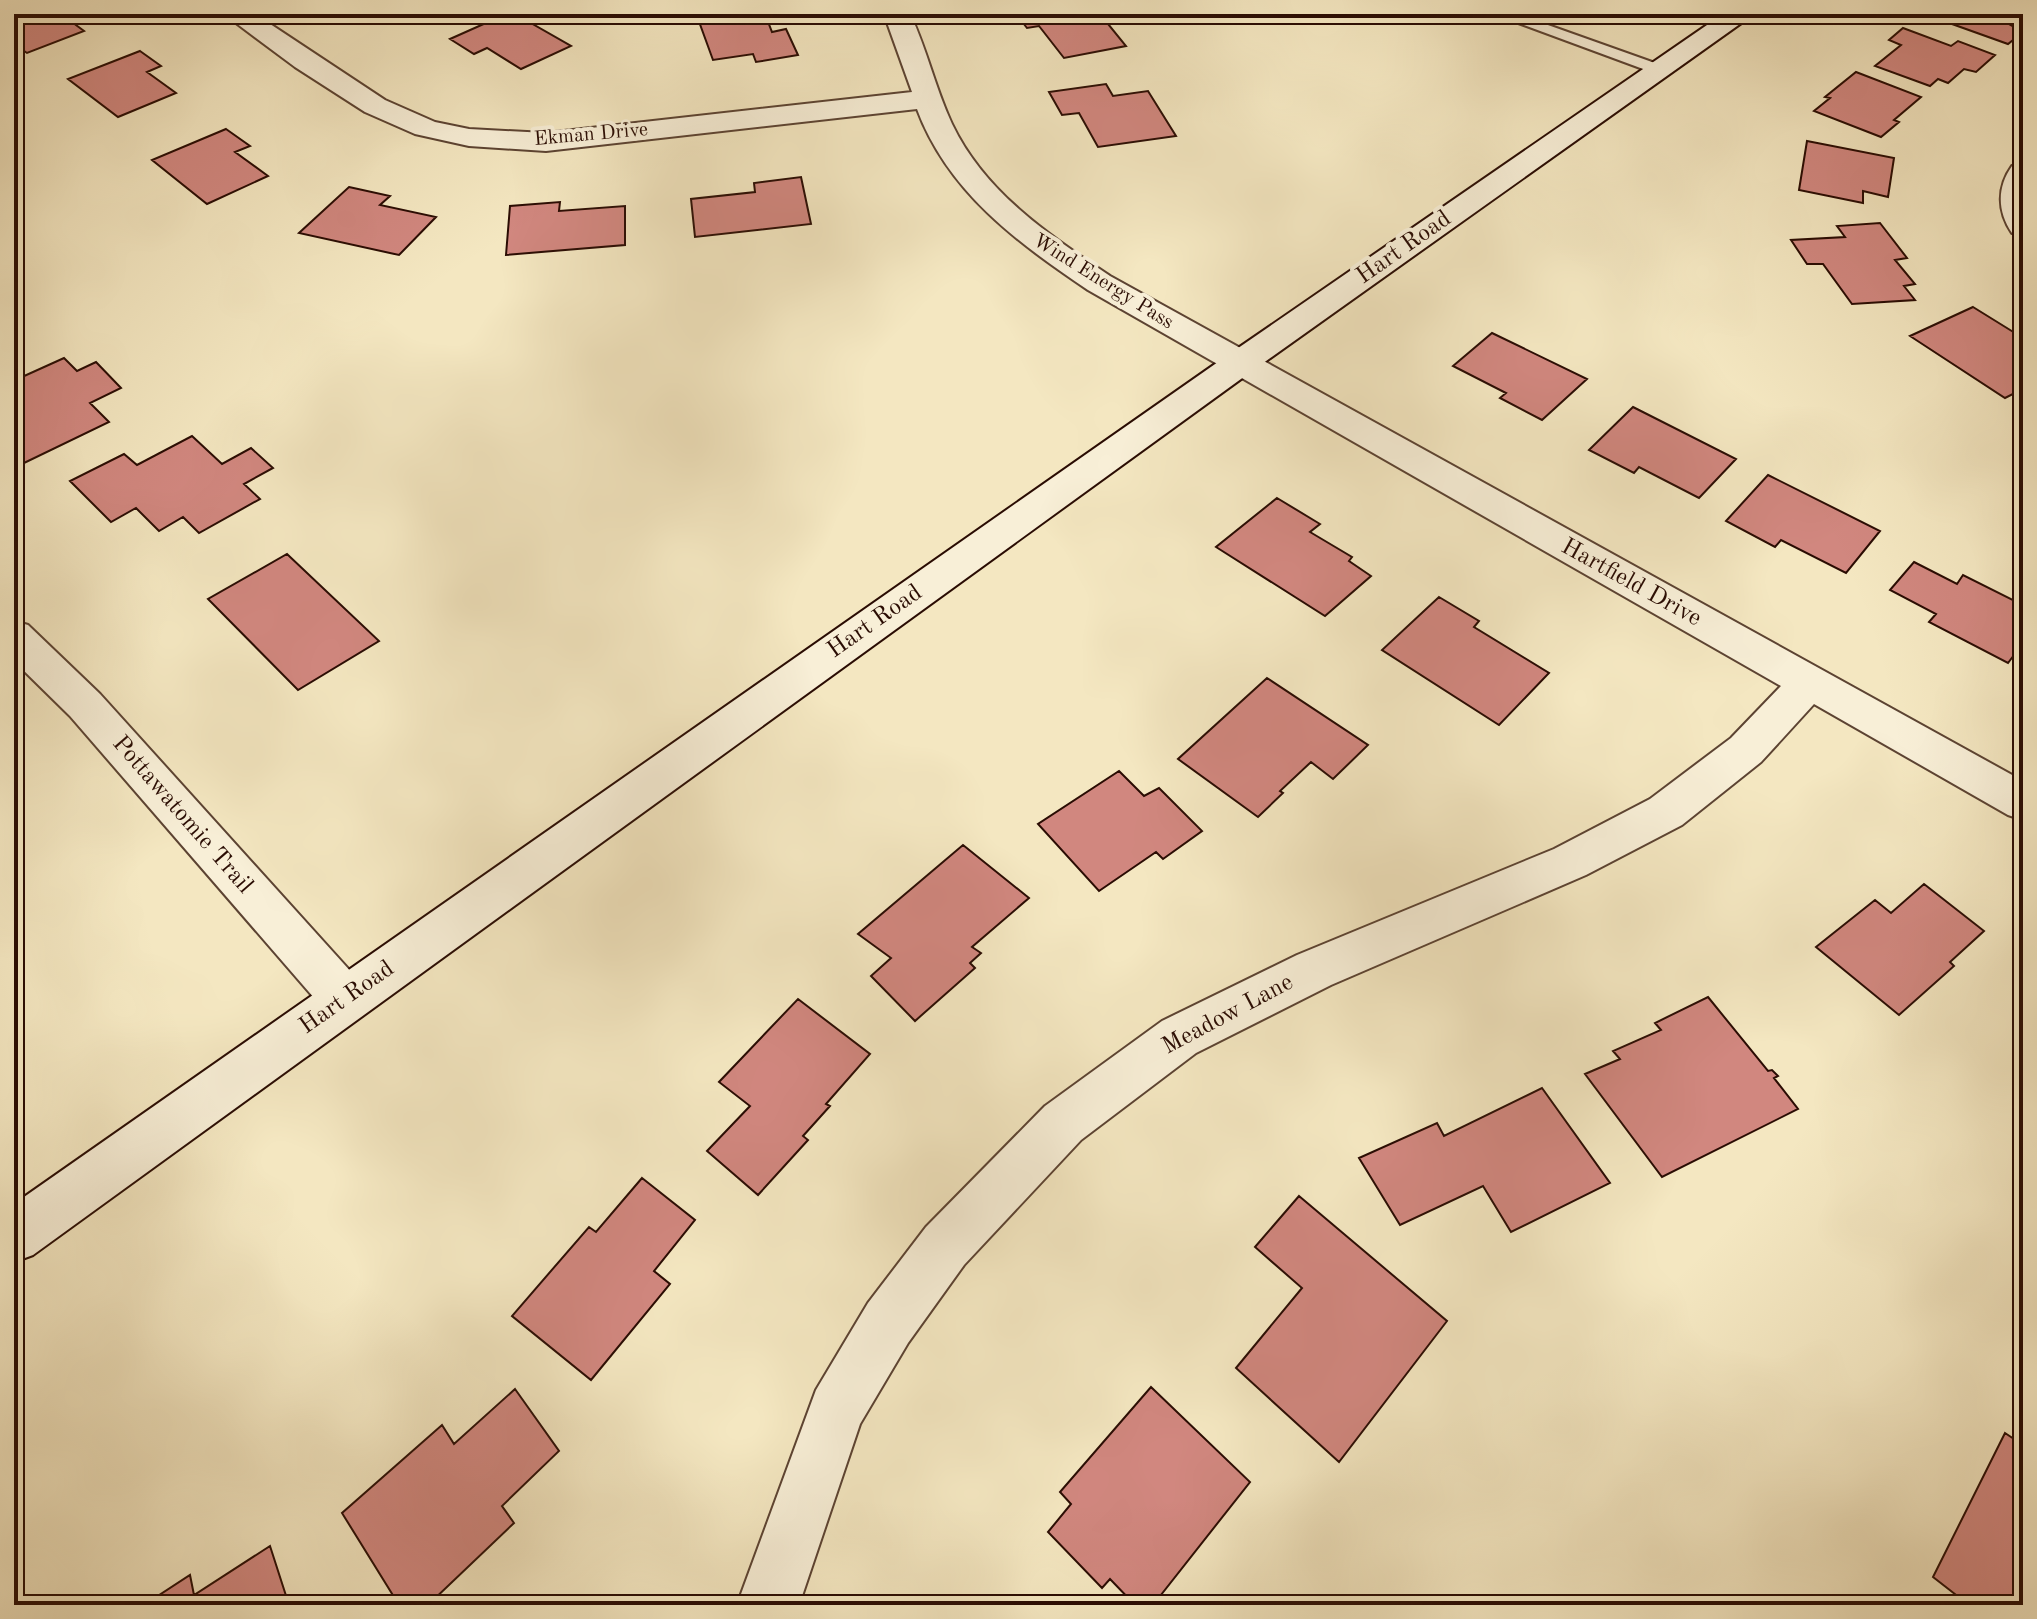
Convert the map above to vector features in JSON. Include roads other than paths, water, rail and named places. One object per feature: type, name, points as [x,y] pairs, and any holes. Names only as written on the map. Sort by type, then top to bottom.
[{"type":"street","name":"Ekman Drive","points":[[237,14],[372,104],[427,129],[497,140],[546,142],[928,99]]},
{"type":"street","name":"Wind Energy Pass","points":[[897,14],[921,71],[938,125],[963,169],[1017,228],[1099,283],[1240,363]]},
{"type":"street","name":"Hart Road","points":[[14,1236],[1240,363],[1741,14]]},
{"type":"street","points":[[2023,172],[2015,186],[2023,226]]},
{"type":"street","name":"Hartfield Drive","points":[[1240,363],[2023,802]]},
{"type":"street","name":"Pottawatomie Trail","points":[[14,636],[85,705],[345,999]]},
{"type":"street","name":"Meadow Lane","points":[[768,1605],[836,1410],[888,1323],[945,1246],[1063,1123],[1179,1037],[1314,970],[1570,862],[1666,812],[1746,750],[1809,683]]},
{"type":"lane","points":[[1502,14],[1660,70]]}]
